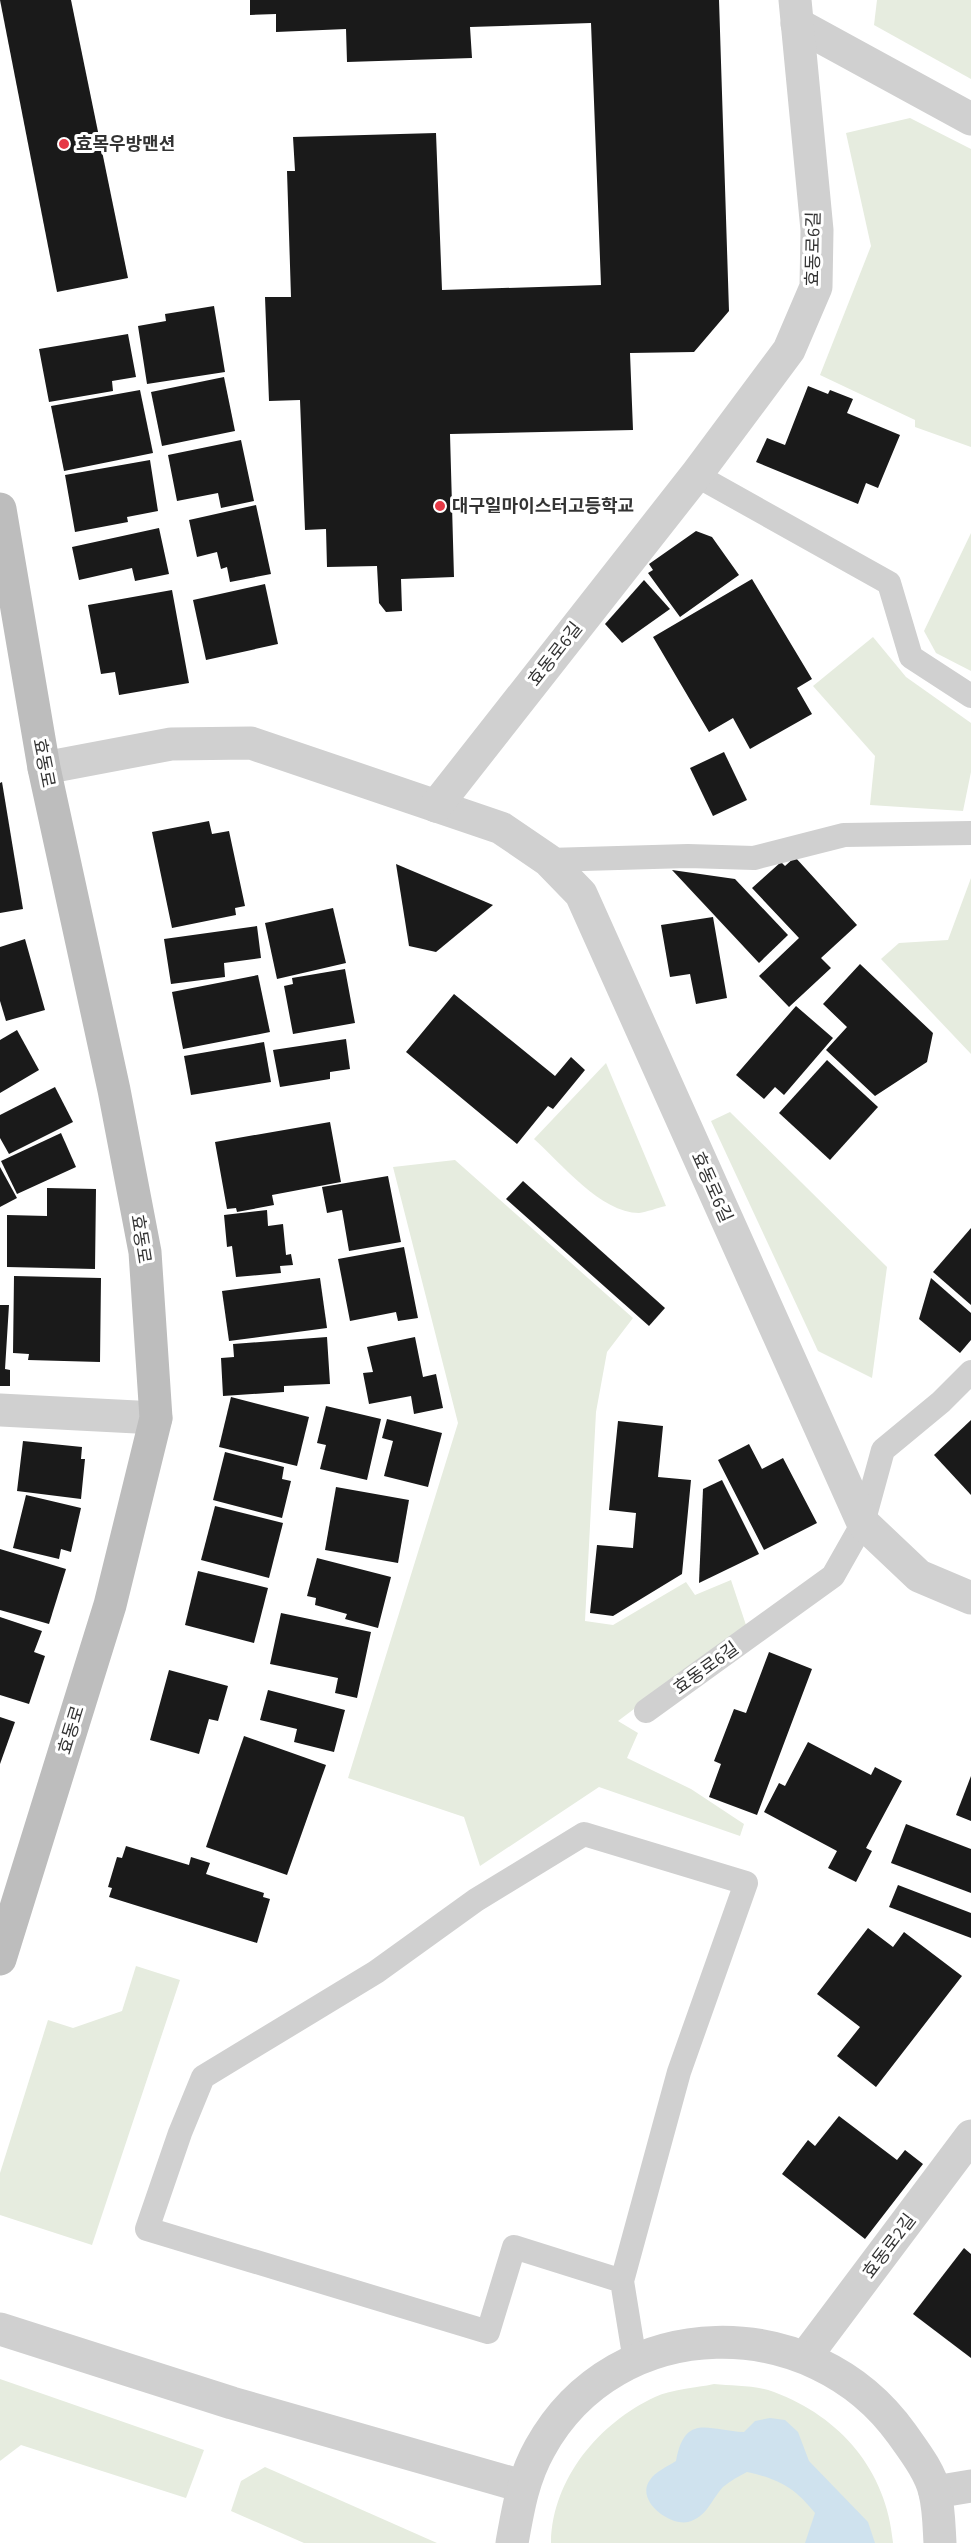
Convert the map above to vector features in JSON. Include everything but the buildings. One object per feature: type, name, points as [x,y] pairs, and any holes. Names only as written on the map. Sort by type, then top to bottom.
[{"type":"main road","name":"효동로","points":[[0,1959],[110,1605],[156,1418],[145,1252],[111,1078],[44,768],[2,530]]},
{"type":"street","name":"효동로6길","points":[[796,12],[971,119]]},
{"type":"street","name":"효동로6길","points":[[436,806],[696,475],[789,350],[816,287],[817,231],[796,12]]},
{"type":"street","name":"효동로6길","points":[[44,768],[171,744],[251,743],[501,828],[548,860],[581,894],[863,1523],[919,1576],[971,1598]]},
{"type":"street","points":[[0,1410],[156,1418]]},
{"type":"street","name":"효동로2길","points":[[806,2356],[971,2136]]},
{"type":"street","points":[[0,2329],[232,2403],[522,2486]]},
{"type":"street","points":[[512,2543],[522,2486],[540,2447],[566,2411],[598,2382],[635,2361],[690,2343],[749,2342],[806,2356],[850,2380],[887,2414],[916,2454],[935,2492],[940,2543]]},
{"type":"street","points":[[935,2492],[971,2486]]},
{"type":"lane","points":[[696,475],[889,583],[911,657],[971,696]]},
{"type":"lane","points":[[548,860],[688,856],[754,858],[844,835],[971,833]]},
{"type":"lane","name":"효동로6길","points":[[646,1711],[833,1576],[863,1523],[884,1450],[941,1402],[971,1372]]},
{"type":"lane","points":[[622,2281],[514,2247],[488,2332],[147,2229],[180,2133],[203,2077],[376,1972],[476,1900],[584,1834],[746,1883],[679,2072],[622,2281],[635,2361]]},
{"type":"shaded area","points":[[877,0],[971,0],[971,79],[874,25]]},
{"type":"shaded area","points":[[910,118],[971,149],[971,447],[915,427],[915,420],[820,375],[871,246],[846,133]]},
{"type":"shaded area","points":[[971,533],[971,671],[936,653],[924,631]]},
{"type":"shaded area","points":[[873,637],[906,677],[971,723],[971,772],[963,811],[870,805],[875,756],[813,686]]},
{"type":"shaded area","points":[[971,878],[971,1054],[881,959],[899,943],[948,940]]},
{"type":"shaded area","points":[[606,1063],[666,1206],[639,1213],[610,1205],[582,1185],[534,1139]]},
{"type":"shaded area","points":[[730,1112],[887,1267],[872,1378],[818,1351],[711,1121]]},
{"type":"shaded area","points":[[455,1160],[633,1318],[607,1352],[596,1412],[585,1621],[613,1625],[686,1582],[695,1595],[731,1580],[746,1625],[618,1721],[638,1733],[627,1758],[691,1789],[744,1824],[740,1836],[599,1787],[480,1866],[464,1817],[348,1778],[458,1423],[393,1167]]},
{"type":"shaded area","points":[[136,1966],[180,1980],[92,2245],[0,2215],[0,2173],[48,2020],[73,2028],[122,2011]]},
{"type":"shaded area","points":[[0,2379],[204,2450],[186,2498],[21,2445],[0,2461]]},
{"type":"shaded area","points":[[714,2384],[752,2387],[774,2392],[820,2416],[840,2432],[870,2470],[881,2493],[889,2517],[893,2543],[551,2543],[553,2519],[560,2497],[582,2456],[598,2438],[634,2408],[655,2397],[676,2390]]},
{"type":"shaded area","points":[[265,2467],[437,2543],[304,2543],[231,2511],[241,2481]]},
{"type":"water","points":[[770,2418],[785,2420],[798,2432],[809,2461],[868,2522],[875,2543],[805,2543],[815,2513],[786,2486],[747,2472],[723,2487],[700,2516],[688,2522],[672,2520],[664,2516],[650,2503],[647,2488],[650,2480],[676,2461],[680,2446],[692,2430],[709,2428],[744,2432],[755,2421]]},
{"type":"place","name":"효목우방맨션","points":[[64,144]]},
{"type":"place","name":"대구일마이스터고등학교","points":[[440,506]]}]
